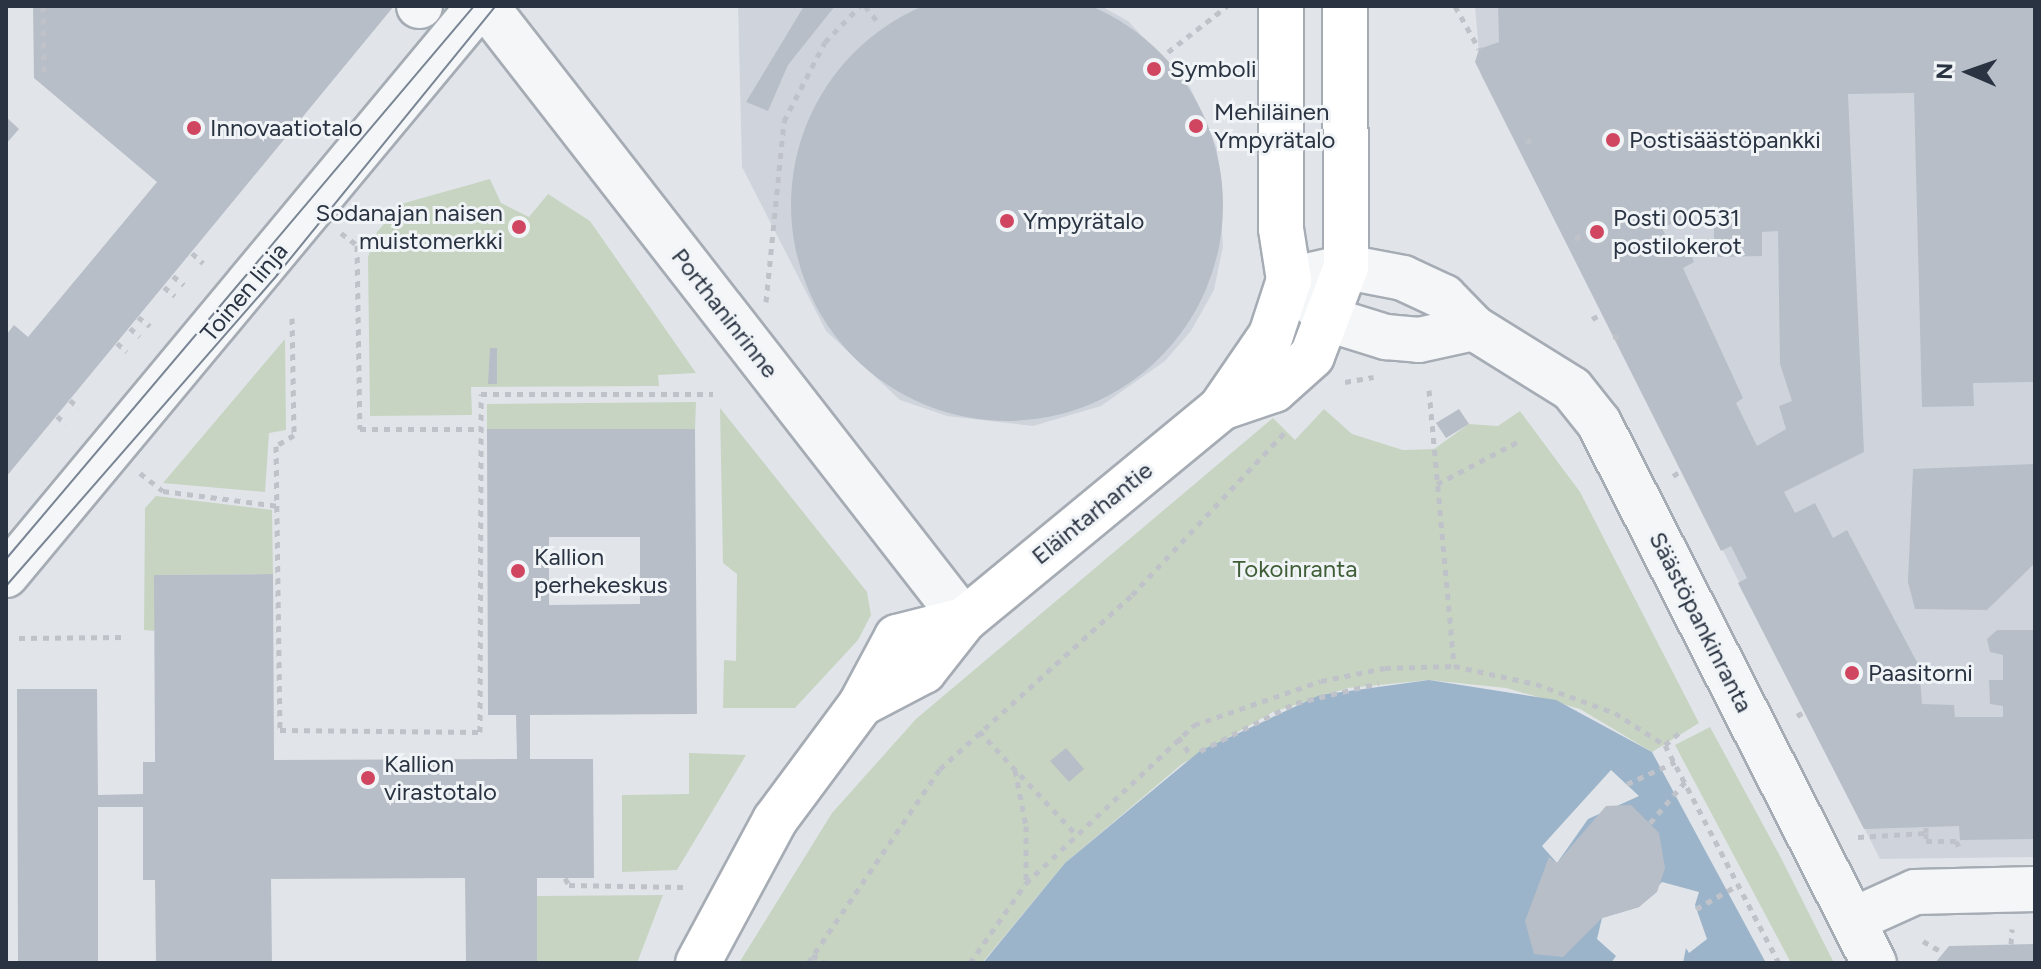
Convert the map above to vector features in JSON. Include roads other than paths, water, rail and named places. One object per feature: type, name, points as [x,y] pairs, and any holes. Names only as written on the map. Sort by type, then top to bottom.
[{"type":"main road","name":"Eläintarhantie","points":[[698,963],[775,820],[861,704],[924,671],[964,620],[1221,408],[1271,335],[1289,280],[1281,229],[1281,6]]},
{"type":"main road","name":"Eläintarhantie","points":[[1221,408],[1274,390],[1312,356],[1331,320],[1346,267],[1345,6]]},
{"type":"street","name":"Toinen linja","points":[[6,575],[313,210],[479,6]]},
{"type":"street","name":"Porthaninrinne","points":[[486,6],[964,620]]},
{"type":"street","name":"Säästöpankinranta","points":[[1289,280],[1346,267],[1403,278],[1444,297],[1474,328],[1561,381],[1599,423],[1874,963]]},
{"type":"street","points":[[1289,280],[1331,320],[1419,340],[1474,328]]},
{"type":"street","points":[[1853,920],[1915,892],[2035,889]]},
{"type":"water","points":[[1429,680],[1556,700],[1652,752],[1766,963],[983,963],[1065,863],[1200,751],[1320,695]]},
{"type":"tram line","points":[[6,559],[474,6]]},
{"type":"tram line","points":[[6,586],[277,275],[496,6]]},
{"type":"place","name":"Symboli","points":[[1154,69]]},
{"type":"place","name":"Mehiläinen Ympyrätalo","points":[[1196,126]]},
{"type":"place","name":"Innovaatiotalo","points":[[194,128]]},
{"type":"place","name":"Postisäästöpankki","points":[[1613,140]]},
{"type":"place","name":"Ympyrätalo","points":[[1007,221]]},
{"type":"place","name":"Sodanajan naisen muistomerkki","points":[[519,227]]},
{"type":"place","name":"Posti 00531 postilokerot","points":[[1597,232]]},
{"type":"place","name":"Kallion perhekeskus","points":[[518,571]]},
{"type":"place","name":"Paasitorni","points":[[1852,673]]},
{"type":"place","name":"Kallion virastotalo","points":[[368,778]]},
{"type":"park label","name":"Tokoinranta","points":[[1295,569]]}]
